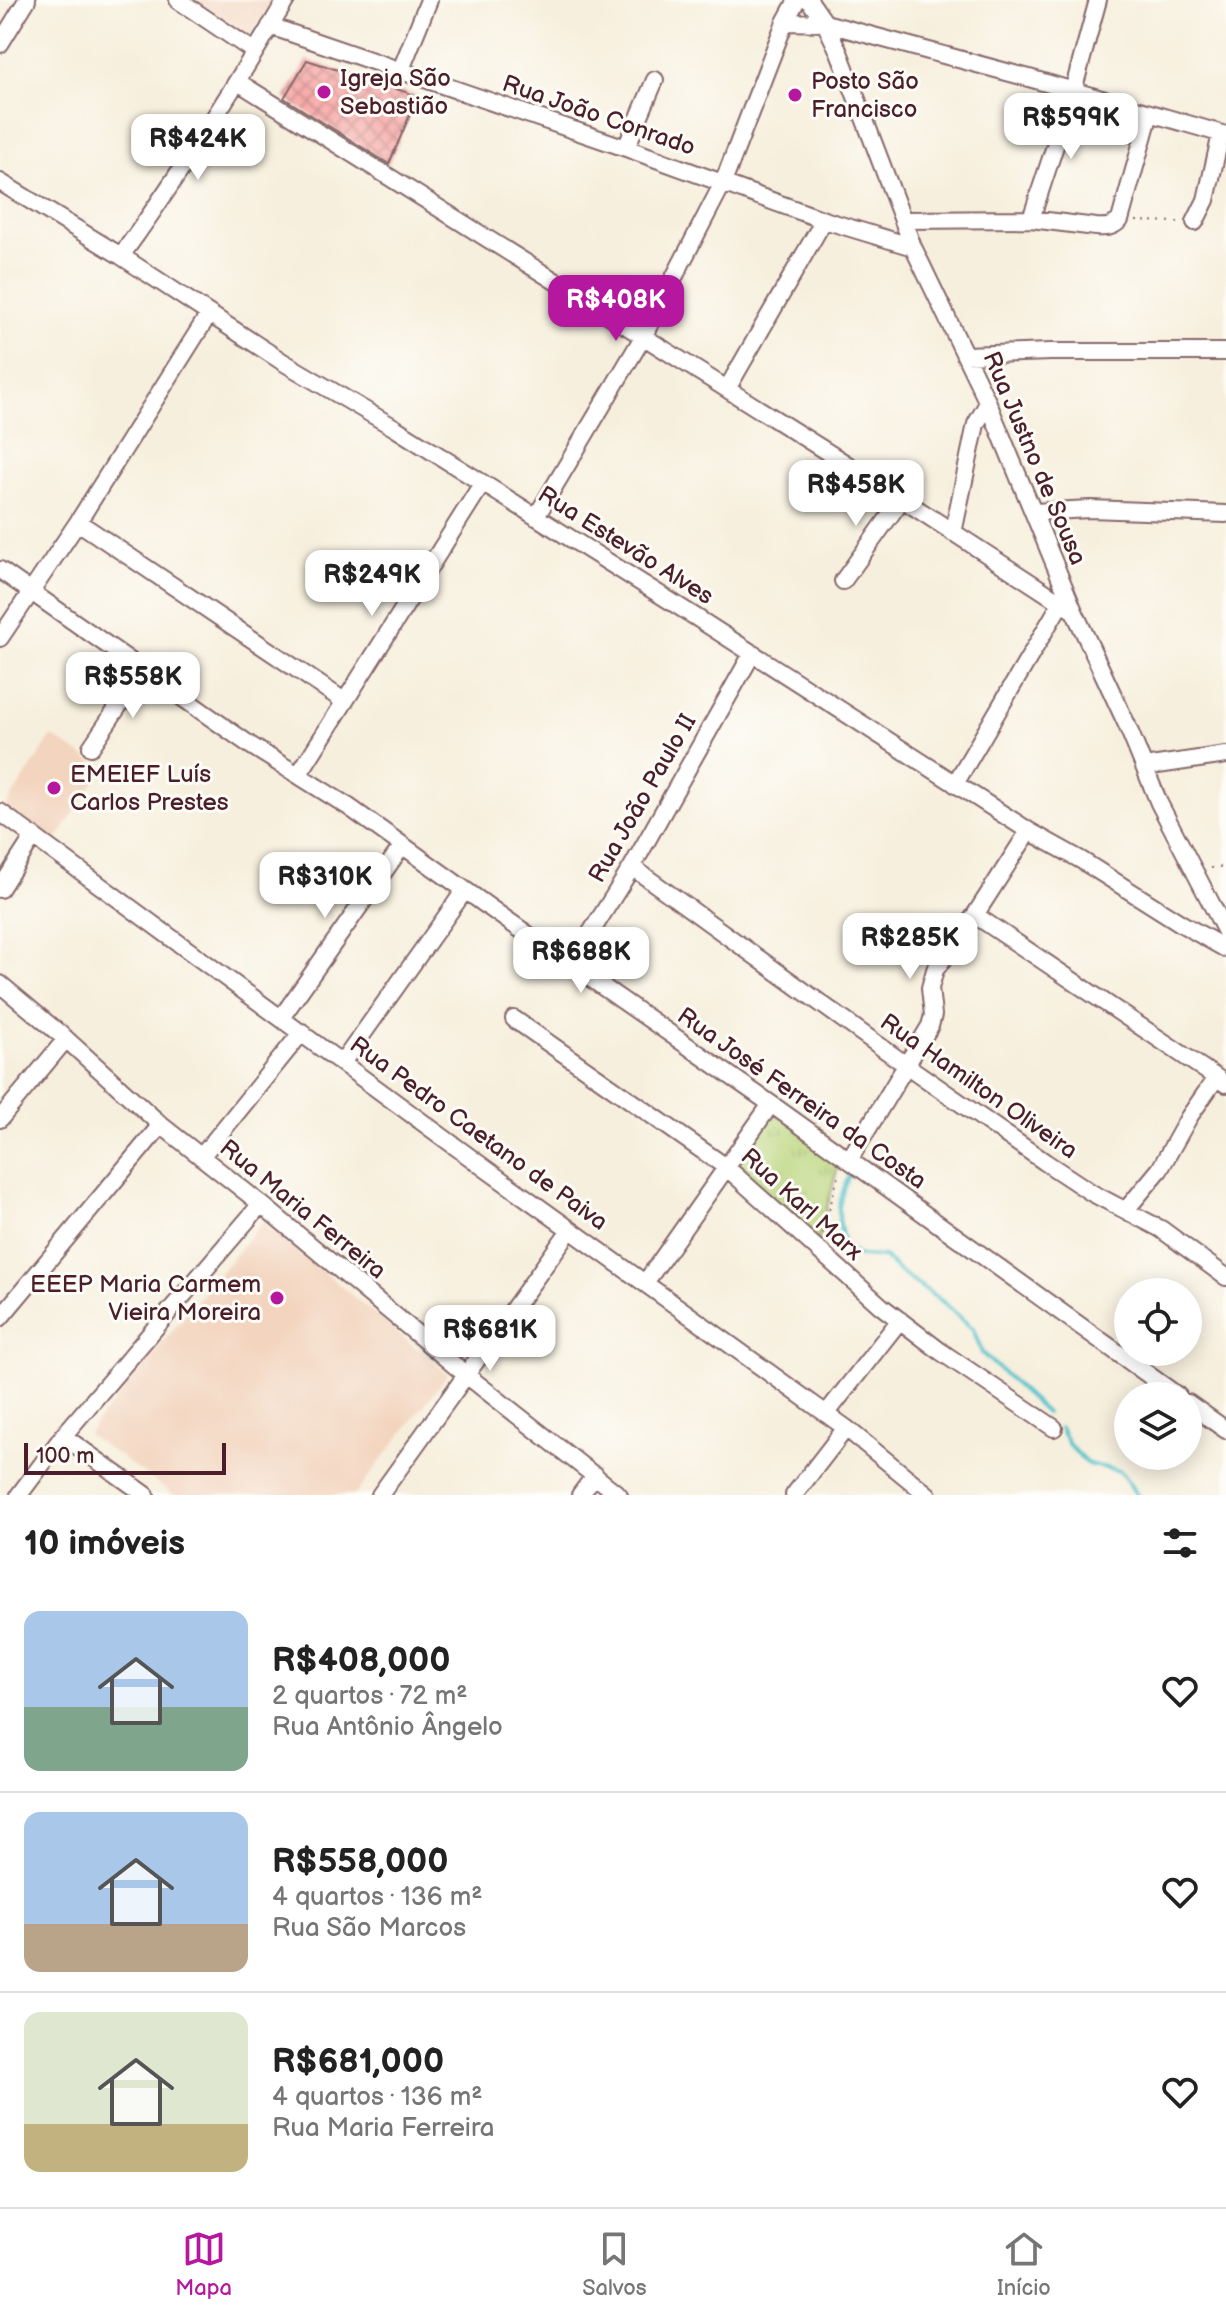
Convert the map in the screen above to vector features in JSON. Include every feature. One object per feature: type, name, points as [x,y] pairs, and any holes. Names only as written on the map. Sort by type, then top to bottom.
[{"type":"street","points":[[0,44],[27,0]]},
{"type":"street","points":[[178,0],[255,52]]},
{"type":"street","points":[[121,256],[167,193],[286,0]]},
{"type":"street","points":[[400,72],[429,0]]},
{"type":"street","points":[[536,517],[643,337],[723,183],[785,22],[797,0]]},
{"type":"street","name":"Rua Justno de Sousa","points":[[809,0],[839,52],[913,247],[988,403],[1034,512],[1067,607],[1175,836],[1226,932]]},
{"type":"street","points":[[1031,219],[1073,91],[1098,0]]},
{"type":"street","points":[[785,22],[825,23],[1224,135],[1206,200],[1195,222]]},
{"type":"street","name":"Rua João Conrado","points":[[270,26],[626,148],[824,220],[913,247]]},
{"type":"street","points":[[626,148],[655,80]]},
{"type":"street","points":[[238,82],[902,499],[1067,607],[955,784]]},
{"type":"street","points":[[904,220],[1031,219],[1107,228],[1120,220],[1150,113]]},
{"type":"street","name":"Rua Estevão Alves","points":[[0,182],[395,428],[1029,831],[1226,949]]},
{"type":"street","points":[[727,389],[824,220]]},
{"type":"street","points":[[0,638],[78,522],[209,314]]},
{"type":"street","points":[[965,355],[1226,352]]},
{"type":"street","points":[[953,533],[976,424],[988,403]]},
{"type":"street","points":[[299,774],[482,484]]},
{"type":"street","points":[[843,581],[902,499]]},
{"type":"street","points":[[1034,512],[1090,509],[1226,514]]},
{"type":"street","points":[[78,522],[344,701]]},
{"type":"street","name":"Rua José Ferreira da Costa","points":[[0,570],[250,745],[299,774],[771,1104],[1158,1382]]},
{"type":"street","name":"Rua João Paulo II","points":[[571,964],[632,867],[752,654]]},
{"type":"street","points":[[91,747],[143,670]]},
{"type":"street","points":[[1144,767],[1226,755]]},
{"type":"street","name":"Rua Pedro Caetano de Paiva","points":[[0,812],[846,1428],[928,1495]]},
{"type":"street","points":[[846,1158],[930,1026],[933,1015],[930,988],[935,970],[1029,831]]},
{"type":"street","points":[[0,889],[34,836]]},
{"type":"street","points":[[281,1018],[402,846]]},
{"type":"street","name":"Rua Hamilton Oliveira","points":[[632,867],[906,1065],[1092,1193],[1161,1229],[1226,1277]]},
{"type":"street","points":[[342,1063],[465,890]]},
{"type":"street","points":[[975,915],[1221,1081],[1189,1117],[1160,1169],[1126,1210]]},
{"type":"street","name":"Rua Maria Ferreira","points":[[0,984],[161,1125],[465,1374],[619,1495]]},
{"type":"street","name":"Rua Karl Marx","points":[[514,1019],[726,1167],[900,1320],[940,1351],[1054,1428]]},
{"type":"street","points":[[201,1157],[302,1032]]},
{"type":"street","points":[[0,1119],[66,1039]]},
{"type":"street","points":[[645,1283],[771,1104]]},
{"type":"street","points":[[0,1318],[161,1125]]},
{"type":"street","points":[[19,1495],[63,1436],[261,1204]]},
{"type":"street","points":[[380,1495],[570,1230]]},
{"type":"street","points":[[826,1414],[900,1320]]},
{"type":"street","points":[[1202,1413],[1226,1430]]},
{"type":"street","points":[[794,1495],[846,1428]]},
{"type":"street","points":[[63,1436],[146,1495]]},
{"type":"street","points":[[580,1495],[595,1475]]},
{"type":"path","points":[[1120,220],[1195,222]]},
{"type":"path","points":[[819,1251],[846,1158]]},
{"type":"shaded area","points":[[190,0],[273,0],[249,38]]},
{"type":"shaded area","name":"EMEIEF Luís Carlos Prestes","points":[[52,736],[103,769],[55,842],[5,807]]},
{"type":"shaded area","name":"EEEP Maria Carmem Vieira Moreira","points":[[262,1222],[448,1374],[355,1495],[174,1495],[87,1434]]},
{"type":"green space","points":[[782,1116],[840,1159],[818,1242],[737,1169],[737,1161],[768,1117]]},
{"type":"building","points":[[307,60],[418,96],[389,164],[284,98]]},
{"type":"waterway","points":[[851,1171],[839,1208],[845,1247],[859,1256],[884,1257],[943,1302],[973,1329],[982,1353],[1046,1413]]},
{"type":"waterway","points":[[1060,1428],[1069,1445],[1088,1464],[1120,1471],[1137,1495]]},
{"type":"place","name":"Igreja São Sebastião","points":[[324,92]]},
{"type":"place","name":"Posto São Francisco","points":[[795,95]]},
{"type":"place","name":"EMEIEF Luís Carlos Prestes","points":[[54,788]]},
{"type":"place","name":"EEEP Maria Carmem Vieira Moreira","points":[[277,1298]]}]
